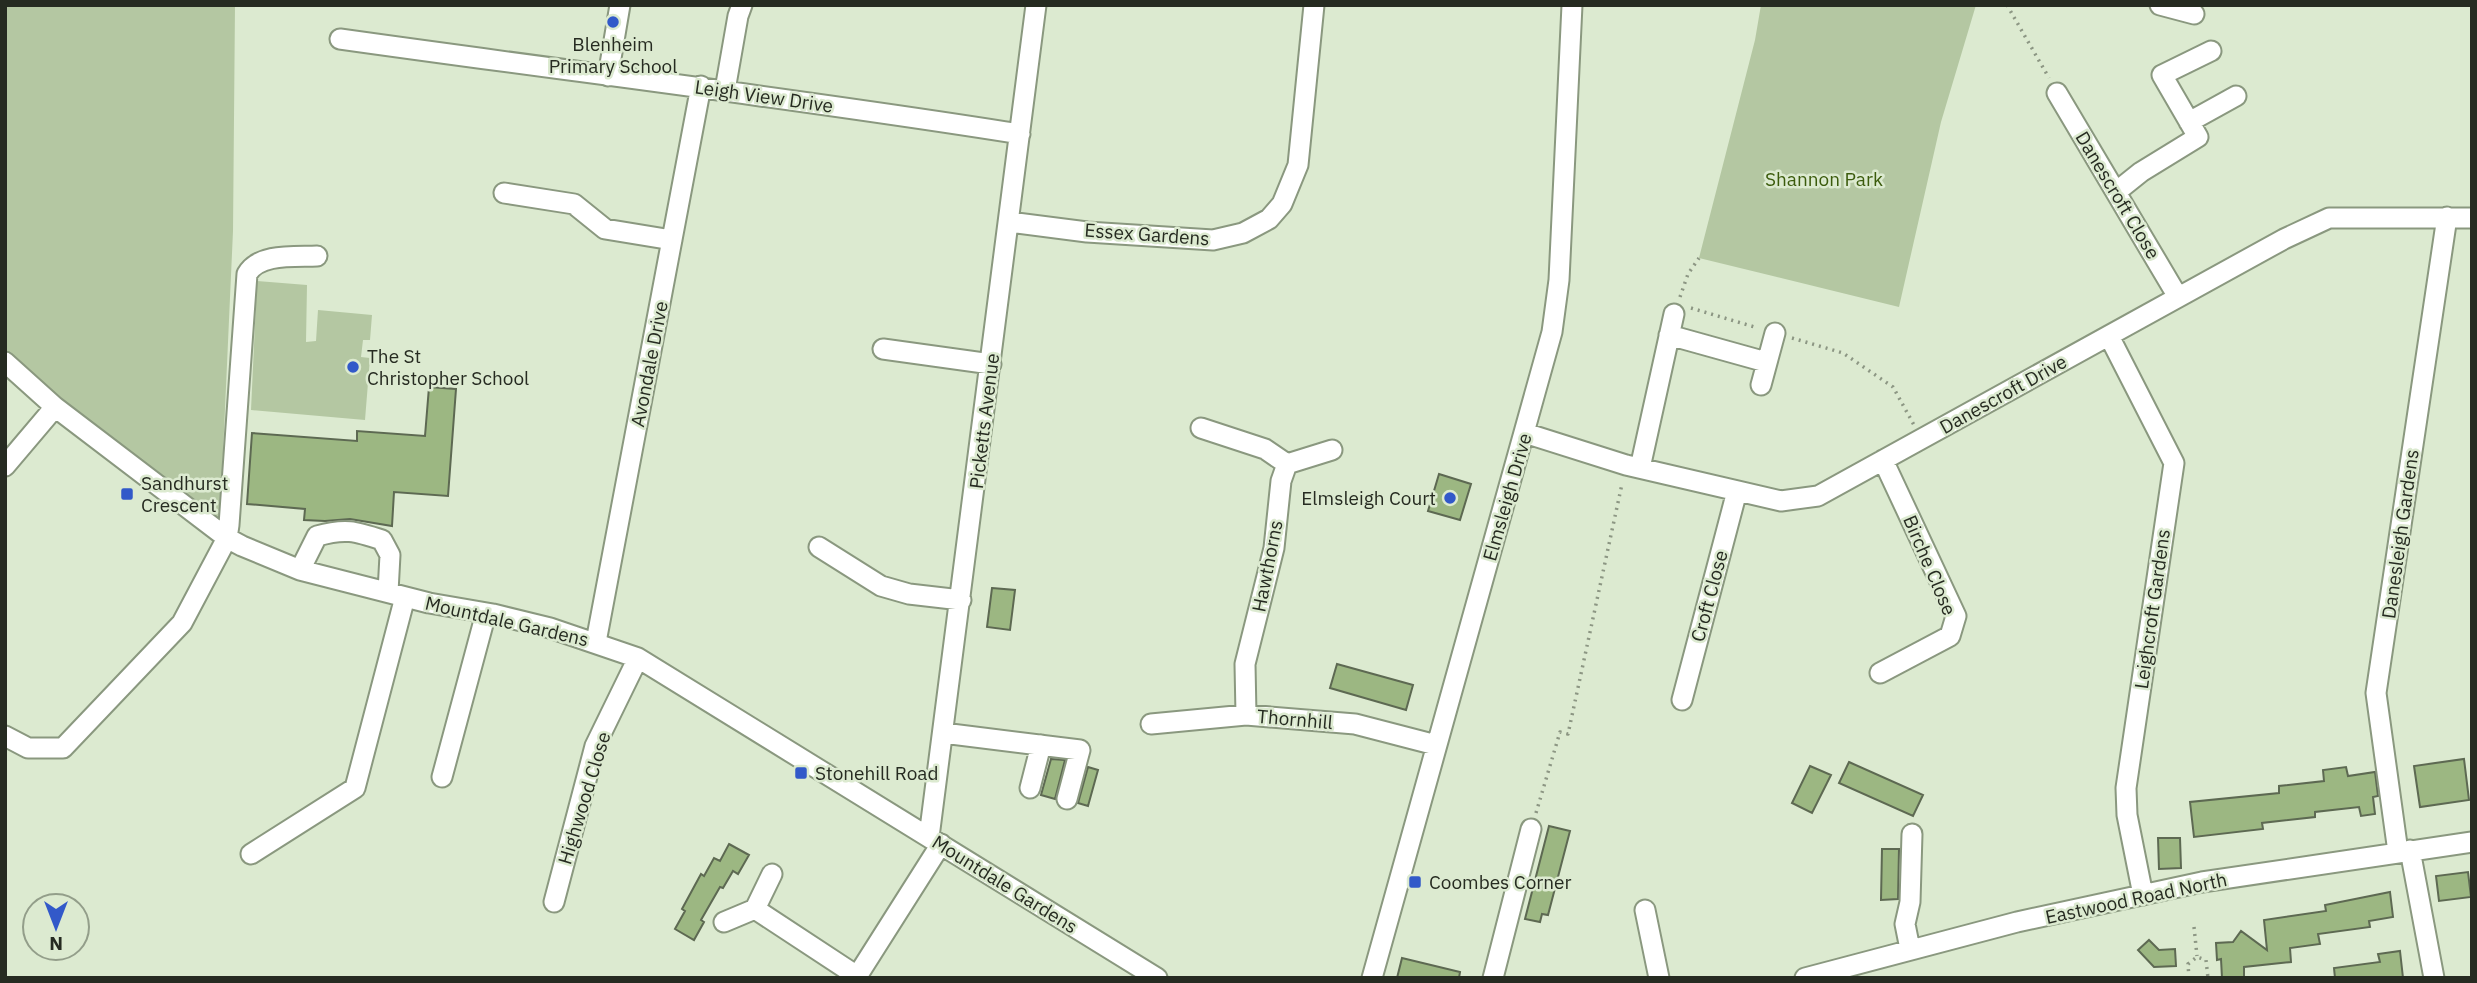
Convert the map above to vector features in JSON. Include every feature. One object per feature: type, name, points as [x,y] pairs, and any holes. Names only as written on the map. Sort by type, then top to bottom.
[{"type":"street","points":[[608,76],[620,5]]},
{"type":"street","points":[[725,90],[742,5]]},
{"type":"street","name":"Picketts Avenue","points":[[935,841],[943,733],[1036,5]]},
{"type":"street","name":"Essex Gardens","points":[[1009,222],[1157,238],[1213,240],[1243,233],[1269,219],[1282,204],[1298,165],[1314,5]]},
{"type":"street","name":"Elmsleigh Drive","points":[[1372,978],[1552,332],[1559,280],[1572,5]]},
{"type":"street","points":[[2161,5],[2194,14]]},
{"type":"street","name":"Leigh View Drive","points":[[340,39],[701,86],[1020,134]]},
{"type":"street","points":[[2116,192],[2141,172],[2198,137],[2162,75],[2211,51]]},
{"type":"street","name":"Avondale Drive","points":[[596,642],[701,86]]},
{"type":"street","name":"Danescroft Close","points":[[2057,93],[2178,298]]},
{"type":"street","points":[[2189,122],[2235,96]]},
{"type":"street","points":[[504,193],[574,204],[605,229],[672,240]]},
{"type":"street","name":"Danesleigh Gardens","points":[[2434,978],[2404,851],[2376,693],[2446,216]]},
{"type":"street","name":"Danescroft Drive","points":[[1525,433],[1633,467],[1781,501],[1818,496],[2284,239],[2329,218],[2472,218]]},
{"type":"street","points":[[5,736],[28,748],[63,748],[182,623],[227,538],[247,274],[251,267],[262,261],[317,256]]},
{"type":"street","points":[[1633,467],[1675,309]]},
{"type":"street","points":[[1761,385],[1775,333]]},
{"type":"street","points":[[1669,335],[1766,362]]},
{"type":"street","name":"Leighcroft Gardens","points":[[2109,335],[2174,463],[2126,788],[2127,815],[2143,895]]},
{"type":"street","points":[[883,349],[991,364]]},
{"type":"street","name":"Mountdale Gardens","points":[[5,362],[55,407],[227,538],[300,570],[486,613],[596,642],[638,658],[1157,978]]},
{"type":"street","points":[[5,466],[55,407]]},
{"type":"street","points":[[1201,428],[1265,449],[1287,464],[1332,450]]},
{"type":"street","name":"Birche Close","points":[[1880,673],[1950,636],[1956,616],[1883,460]]},
{"type":"street","name":"Hawthorns","points":[[1246,715],[1245,664],[1274,548],[1281,481],[1287,464]]},
{"type":"street","name":"Croft Close","points":[[1682,700],[1737,491]]},
{"type":"street","points":[[251,854],[355,788],[397,594],[390,555],[382,540],[352,530],[338,530],[317,536],[300,570]]},
{"type":"street","points":[[819,547],[881,586],[909,594],[961,600]]},
{"type":"street","points":[[442,777],[486,613]]},
{"type":"street","name":"Highwood Close","points":[[554,902],[595,746],[638,658]]},
{"type":"street","name":"Thornhill","points":[[1151,724],[1246,715],[1355,724],[1436,745]]},
{"type":"street","points":[[943,733],[1080,750],[1067,799]]},
{"type":"street","points":[[1030,788],[1041,745]]},
{"type":"street","points":[[1493,978],[1531,829]]},
{"type":"street","points":[[1910,949],[1905,924],[1910,902],[1912,834]]},
{"type":"street","points":[[755,909],[856,977],[935,841]]},
{"type":"street","name":"Eastwood Road North","points":[[1805,978],[1910,949],[2215,880],[2472,842]]},
{"type":"street","points":[[724,922],[755,909],[772,874]]},
{"type":"street","points":[[1645,910],[1659,978]]},
{"type":"path","points":[[2007,5],[2057,93]]},
{"type":"path","points":[[1699,258],[1688,274],[1675,309],[1775,333],[1843,353],[1893,387],[1922,439]]},
{"type":"path","points":[[1531,829],[1560,732],[1569,734],[1633,467]]},
{"type":"path","points":[[2194,927],[2197,957]]},
{"type":"path","points":[[2189,978],[2188,964],[2197,957]]},
{"type":"path","points":[[2197,957],[2206,960],[2208,978]]},
{"type":"green space","points":[[5,5],[235,5],[233,231],[220,520],[55,407],[5,362]]},
{"type":"green space","name":"Shannon Park","points":[[1761,5],[1976,5],[1941,122],[1899,307],[1699,258],[1755,40]]},
{"type":"green space","points":[[257,281],[307,285],[306,342],[316,341],[318,310],[372,315],[370,340],[363,340],[361,357],[370,358],[365,420],[251,410]]},
{"type":"building","points":[[429,387],[456,389],[448,496],[394,492],[392,526],[350,519],[304,520],[305,509],[247,504],[252,433],[357,441],[357,431],[425,436]]},
{"type":"building","name":"Elmsleigh Court","points":[[1439,474],[1471,484],[1460,520],[1428,511]]},
{"type":"building","points":[[992,588],[1015,590],[1010,630],[987,627]]},
{"type":"building","points":[[1337,664],[1413,685],[1406,710],[1330,688]]},
{"type":"building","points":[[1051,759],[1065,760],[1055,799],[1041,795]]},
{"type":"building","points":[[2464,759],[2469,800],[2420,807],[2414,766]]},
{"type":"building","points":[[1849,762],[1923,795],[1913,816],[1839,783]]},
{"type":"building","points":[[1810,766],[1831,775],[1812,813],[1792,803]]},
{"type":"building","points":[[1088,767],[1098,770],[1088,806],[1078,803]]},
{"type":"building","points":[[2346,767],[2348,776],[2375,772],[2378,796],[2373,797],[2375,814],[2361,816],[2359,807],[2315,812],[2315,817],[2262,823],[2263,829],[2194,837],[2190,802],[2279,793],[2279,786],[2324,781],[2323,770]]},
{"type":"building","points":[[1549,826],[1570,831],[1548,915],[1542,914],[1540,922],[1525,919]]},
{"type":"building","points":[[2158,838],[2180,838],[2181,868],[2159,869]]},
{"type":"building","points":[[729,844],[749,855],[738,874],[733,871],[723,888],[720,887],[701,920],[704,922],[694,940],[675,929],[685,911],[682,909],[701,874],[704,876],[714,858],[720,861]]},
{"type":"building","points":[[1882,849],[1899,849],[1898,899],[1881,900]]},
{"type":"building","points":[[2468,872],[2471,897],[2439,901],[2436,876]]},
{"type":"building","points":[[2390,892],[2393,917],[2369,921],[2370,927],[2318,934],[2320,944],[2290,948],[2291,962],[2244,967],[2244,978],[2222,978],[2221,959],[2217,960],[2216,943],[2233,942],[2241,931],[2267,950],[2264,920],[2326,911],[2325,905]]},
{"type":"building","points":[[2149,940],[2159,950],[2175,949],[2176,966],[2154,967],[2138,950]]},
{"type":"building","points":[[2400,951],[2403,978],[2335,978],[2334,968],[2380,962],[2378,954]]},
{"type":"building","points":[[1402,958],[1460,972],[1459,978],[1397,978]]},
{"type":"place","name":"Blenheim Primary School","points":[[613,22]]},
{"type":"place","name":"The St Christopher School","points":[[353,367]]},
{"type":"place","name":"Sandhurst Crescent","points":[[127,494]]},
{"type":"place","name":"Elmsleigh Court","points":[[1450,498]]},
{"type":"place","name":"Stonehill Road","points":[[801,773]]},
{"type":"place","name":"Coombes Corner","points":[[1415,882]]}]
